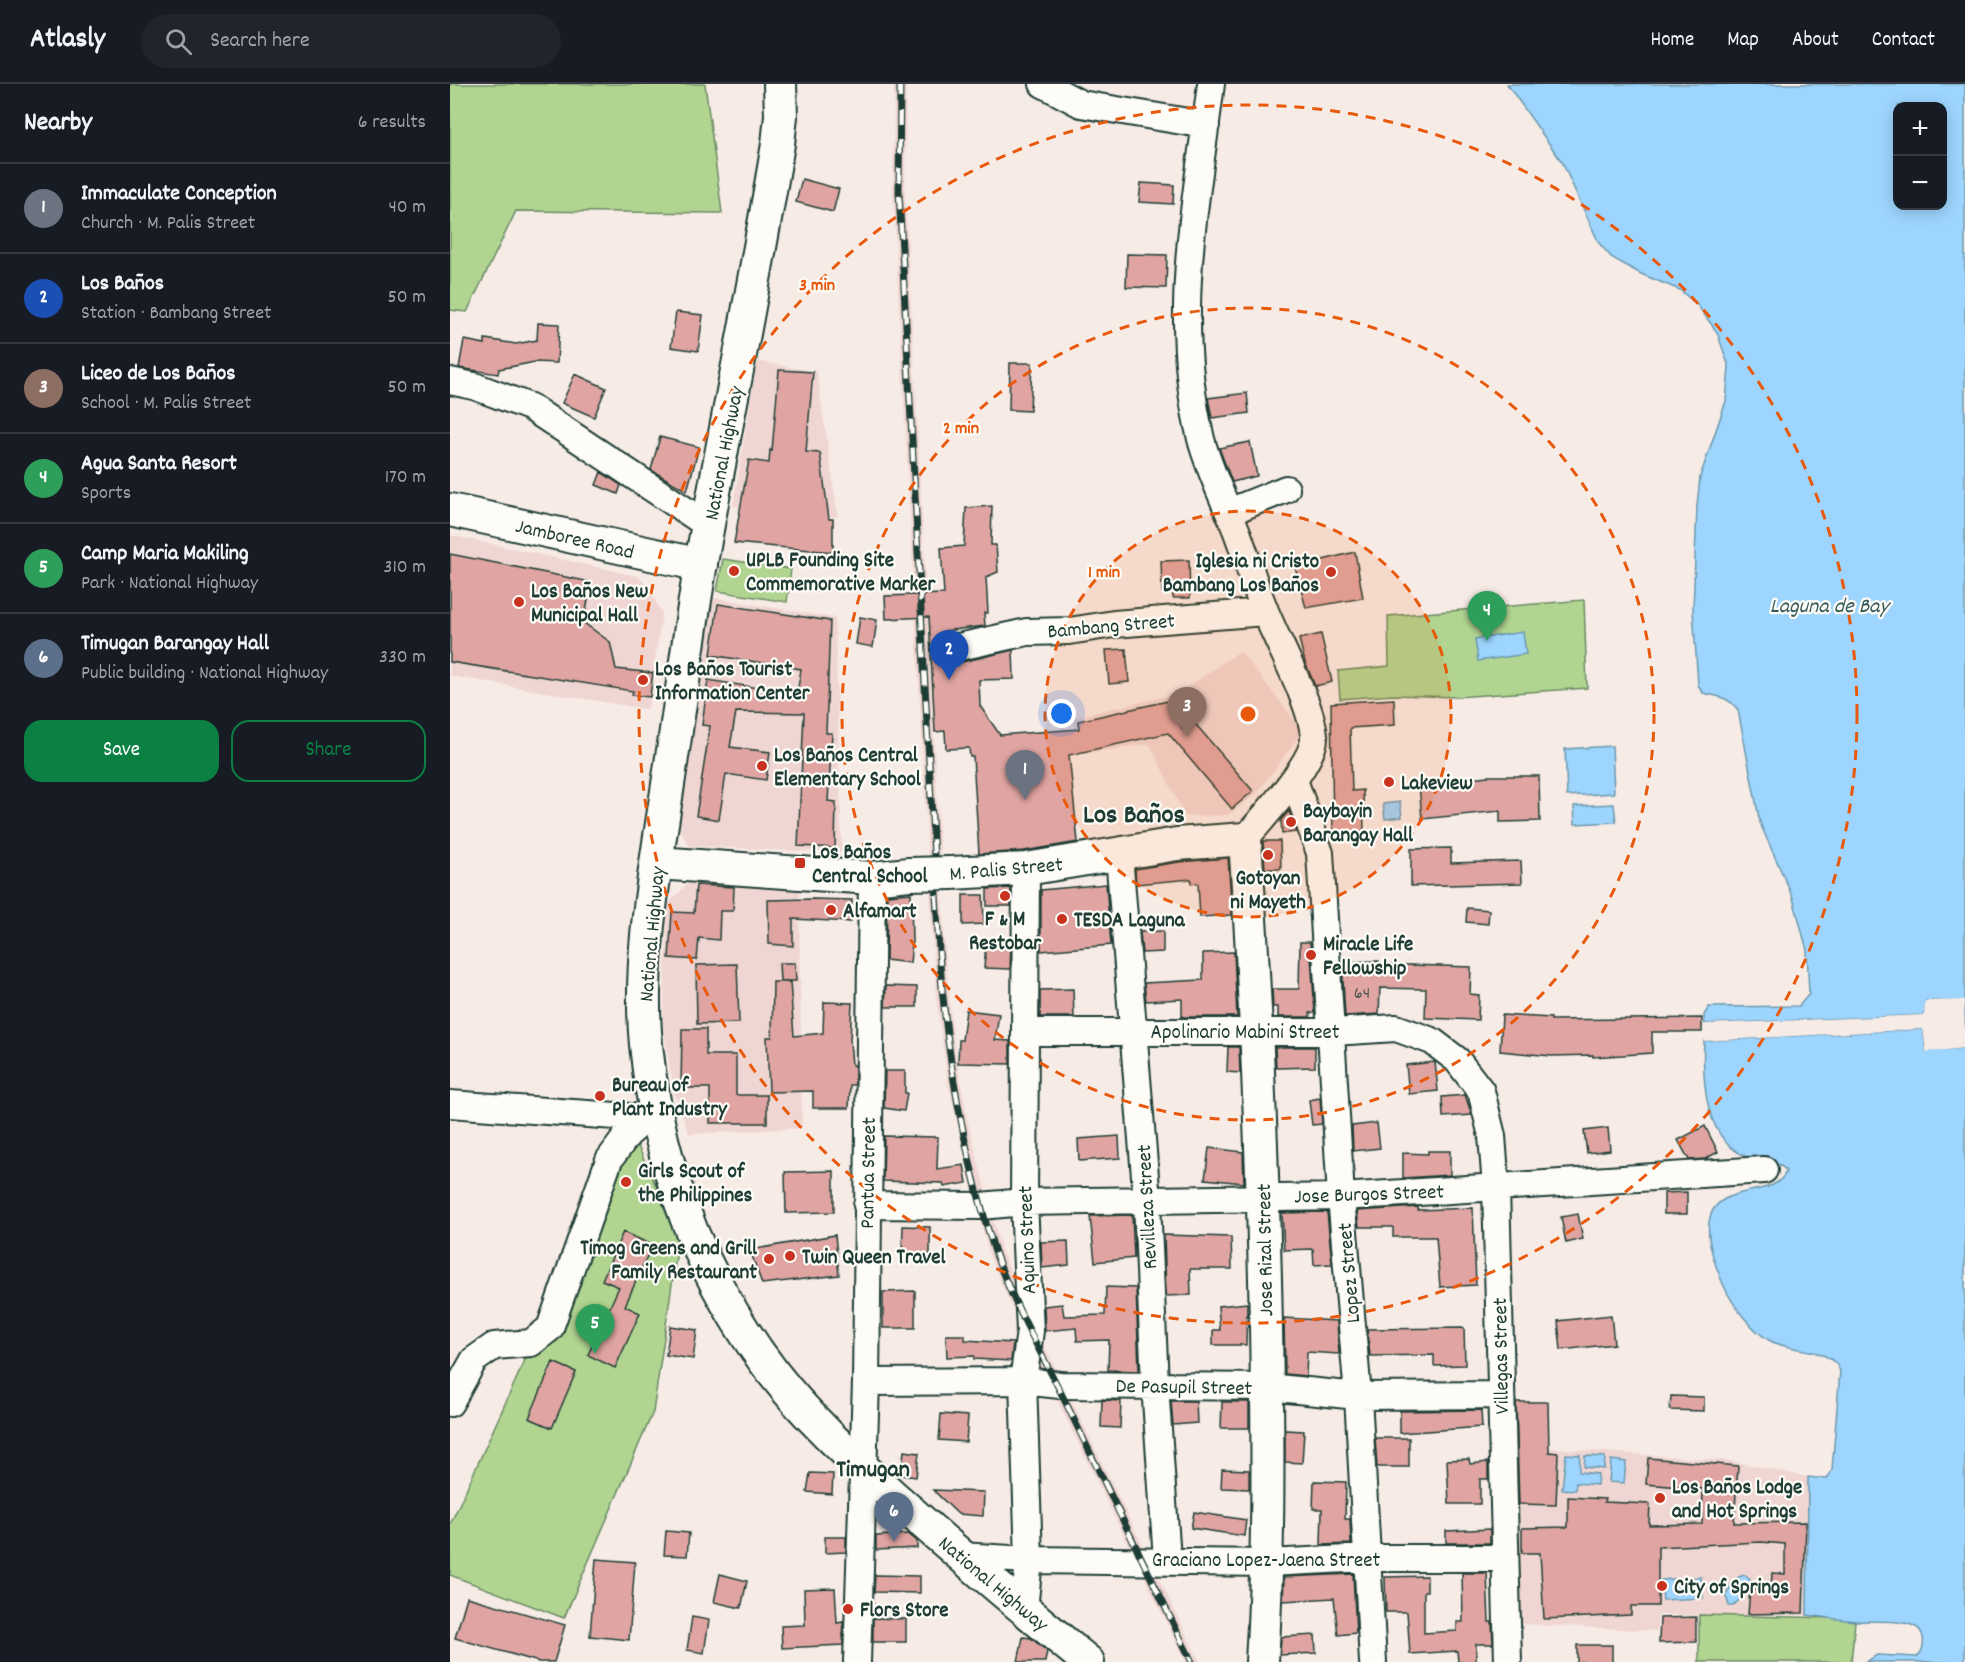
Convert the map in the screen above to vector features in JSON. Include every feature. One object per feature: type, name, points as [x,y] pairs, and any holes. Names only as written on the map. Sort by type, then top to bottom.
[{"type":"main road","name":"National Highway","points":[[780,84],[781,116],[776,154],[748,320],[701,565],[657,863],[643,984],[652,1119],[672,1184],[712,1276],[774,1374],[814,1420],[959,1556],[1088,1662]]},
{"type":"main road","name":"Jamboree Road","points":[[450,510],[701,565]]},
{"type":"main road","name":"M. Palis Street","points":[[657,863],[872,878],[909,874],[1026,869],[1177,844],[1245,839]]},
{"type":"main road","name":"Jose Rizal Street","points":[[1245,839],[1258,1032],[1267,1387],[1268,1563],[1262,1662]]},
{"type":"street","points":[[1043,84],[1081,104],[1206,125]]},
{"type":"street","points":[[1211,84],[1191,219],[1185,297],[1201,440],[1265,612],[1304,700],[1315,736],[1311,751],[1294,780],[1245,839]]},
{"type":"street","points":[[450,381],[474,386],[530,407],[709,526]]},
{"type":"street","points":[[1229,512],[1286,489]]},
{"type":"street","name":"Bambang Street","points":[[959,647],[1027,632],[1069,631],[1114,624],[1265,612]]},
{"type":"street","name":"Lopez Street","points":[[1294,780],[1320,853],[1333,1032],[1341,1197],[1359,1396],[1373,1662]]},
{"type":"street","name":"Revilleza Street","points":[[1119,855],[1147,1201],[1155,1385],[1167,1560]]},
{"type":"street","name":"Aquino Street","points":[[1024,1610],[1029,1560],[1023,1382],[1030,1331],[1023,1202],[1026,869]]},
{"type":"street","name":"Pantua Street","points":[[857,1662],[866,1382],[872,878]]},
{"type":"street","name":"Apolinario Mabini Street","points":[[1025,1032],[1333,1032],[1396,1028],[1432,1041],[1456,1060]]},
{"type":"street","name":"Villegas Street","points":[[1456,1060],[1482,1090],[1492,1136],[1496,1187],[1508,1662]]},
{"type":"street","points":[[450,1104],[652,1119]]},
{"type":"street","points":[[450,1403],[474,1360],[494,1346],[531,1342],[550,1328],[609,1160],[628,1134],[652,1119]]},
{"type":"street","name":"Jose Burgos Street","points":[[867,1205],[981,1206],[1023,1202],[1147,1201],[1263,1196],[1341,1197],[1764,1170]]},
{"type":"street","name":"De Pasupil Street","points":[[866,1382],[1023,1382],[1267,1387],[1359,1396],[1501,1395]]},
{"type":"street","name":"Graciano Lopez-Jaena Street","points":[[959,1556],[1029,1560],[1268,1563],[1368,1558],[1504,1558]]},
{"type":"shaded area","points":[[894,84],[906,84],[905,192],[945,950],[953,1037],[968,1122],[1001,1249],[1026,1308],[1200,1662],[1186,1662],[1014,1313],[989,1254],[948,1082],[936,996],[933,951],[893,193]]},
{"type":"shaded area","points":[[757,361],[817,372],[838,517],[733,506]]},
{"type":"shaded area","points":[[450,535],[638,576],[648,586],[662,613],[648,709],[651,710],[450,676]]},
{"type":"shaded area","name":"Los Baños Central Elementary School","points":[[710,597],[835,618],[842,853],[689,846],[677,824]]},
{"type":"shaded area","points":[[1240,651],[1303,731],[1256,794],[1228,815],[1185,816],[1150,744],[1081,754],[1072,718],[1179,693]]},
{"type":"shaded area","points":[[690,881],[799,889],[802,1128],[689,1134],[674,1093],[663,1025],[668,904]]},
{"type":"shaded area","points":[[1509,1445],[1731,1461],[1808,1477],[1807,1615],[1658,1615],[1657,1631],[1518,1624]]},
{"type":"green space","points":[[450,84],[705,84],[722,213],[516,211],[467,312],[450,310]]},
{"type":"green space","points":[[723,559],[791,569],[787,602],[717,591]]},
{"type":"green space","points":[[1584,600],[1587,688],[1455,697],[1393,695],[1340,699],[1338,671],[1389,666],[1388,616]]},
{"type":"green space","points":[[628,1124],[679,1237],[653,1412],[564,1618],[450,1575],[450,1525],[554,1296]]},
{"type":"green space","points":[[1699,1615],[1836,1618],[1855,1621],[1851,1662],[1699,1662]]},
{"type":"water","name":"Laguna de Bay","points":[[1507,84],[1965,84],[1965,1032],[1964,1001],[1926,1001],[1924,1015],[1705,1024],[1704,1015],[1709,1007],[1799,1006],[1809,994],[1807,950],[1793,898],[1760,823],[1738,710],[1727,700],[1703,693],[1698,685],[1693,610],[1697,506],[1700,477],[1726,401],[1729,367],[1717,332],[1698,306],[1680,290],[1641,274],[1611,257],[1599,243],[1562,162]]},
{"type":"water","points":[[1523,632],[1526,654],[1478,661],[1475,639]]},
{"type":"water","points":[[1612,746],[1614,793],[1567,796],[1565,749]]},
{"type":"water","points":[[1400,802],[1402,817],[1385,819],[1383,804]]},
{"type":"water","points":[[1614,804],[1616,822],[1575,824],[1574,806]]},
{"type":"water","points":[[1923,1029],[1926,1051],[1965,1048],[1965,1662],[1866,1662],[1877,1655],[1917,1657],[1922,1649],[1923,1636],[1918,1628],[1901,1622],[1852,1621],[1807,1615],[1808,1477],[1827,1479],[1832,1470],[1840,1371],[1828,1357],[1778,1344],[1762,1335],[1742,1315],[1723,1284],[1710,1246],[1709,1220],[1717,1205],[1730,1196],[1764,1188],[1778,1182],[1786,1171],[1776,1164],[1753,1159],[1737,1152],[1724,1140],[1715,1126],[1706,1093],[1704,1041]]},
{"type":"water","points":[[1566,1454],[1580,1455],[1579,1472],[1598,1474],[1597,1485],[1576,1483],[1575,1490],[1562,1489]]},
{"type":"water","points":[[1585,1456],[1605,1457],[1604,1469],[1584,1467]]},
{"type":"water","points":[[1611,1460],[1626,1462],[1624,1483],[1609,1482]]},
{"type":"water","points":[[1745,1575],[1751,1581],[1748,1591],[1733,1606],[1729,1606],[1726,1596],[1731,1585]]},
{"type":"water","points":[[1701,1577],[1703,1598],[1663,1600],[1661,1580]]},
{"type":"pier","points":[[1964,1000],[1965,1035],[1962,1033],[1961,1003],[1928,1004],[1925,1018],[1705,1027],[1705,1024],[1924,1015],[1925,1001]]},
{"type":"pier","points":[[1923,1026],[1926,1029],[1929,1048],[1965,1045],[1965,1048],[1926,1052],[1923,1029],[1704,1041],[1704,1038]]},
{"type":"building","points":[[802,179],[839,189],[833,212],[796,202]]},
{"type":"building","points":[[1141,183],[1174,185],[1173,204],[1139,202]]},
{"type":"building","points":[[1127,254],[1167,255],[1166,288],[1126,287]]},
{"type":"building","points":[[676,312],[703,315],[698,351],[671,347]]},
{"type":"building","points":[[538,323],[559,324],[557,363],[535,362],[499,369],[498,374],[459,368],[464,340],[485,344],[485,339],[516,344],[537,340]]},
{"type":"building","points":[[1010,363],[1032,363],[1030,411],[1009,410]]},
{"type":"building","points":[[779,370],[813,372],[806,452],[820,453],[829,519],[833,519],[833,552],[734,543],[749,460],[769,463]]},
{"type":"building","points":[[575,374],[606,388],[594,417],[562,403]]},
{"type":"building","points":[[1247,393],[1249,413],[1212,418],[1208,398]]},
{"type":"building","points":[[660,437],[699,447],[687,491],[651,470]]},
{"type":"building","points":[[1250,442],[1257,476],[1232,482],[1219,448]]},
{"type":"building","points":[[601,472],[621,485],[618,494],[596,485]]},
{"type":"building","points":[[992,506],[991,545],[996,545],[998,572],[986,577],[988,613],[984,613],[985,626],[944,631],[944,650],[945,658],[962,662],[1013,650],[1014,679],[979,680],[980,706],[1000,735],[1079,729],[1078,721],[1177,699],[1182,728],[1192,720],[1253,791],[1232,809],[1168,733],[1069,755],[1078,842],[1024,851],[979,854],[973,757],[970,757],[969,748],[946,749],[945,731],[935,732],[929,617],[886,619],[885,596],[944,594],[941,548],[964,546],[966,508]]},
{"type":"building","points":[[1355,552],[1363,598],[1306,608],[1295,567]]},
{"type":"building","name":"Los Baños New Municipal Hall","points":[[450,554],[591,582],[584,623],[610,642],[616,669],[653,673],[650,697],[632,695],[633,691],[450,662]]},
{"type":"building","points":[[1189,560],[1190,598],[1173,598],[1173,592],[1162,592],[1161,561]]},
{"type":"building","points":[[718,604],[830,621],[826,733],[832,733],[828,801],[836,802],[835,848],[798,846],[804,713],[736,712],[730,747],[770,752],[766,780],[726,774],[719,820],[696,816],[710,726],[702,725],[708,680],[797,694],[801,669],[711,655]]},
{"type":"building","points":[[860,617],[877,620],[873,647],[856,644]]},
{"type":"building","points":[[1321,634],[1332,682],[1315,686],[1299,639]]},
{"type":"building","points":[[1126,649],[1129,682],[1109,684],[1106,650]]},
{"type":"building","points":[[1394,699],[1395,725],[1350,728],[1352,791],[1363,790],[1364,831],[1333,832],[1331,703]]},
{"type":"building","points":[[1488,776],[1539,776],[1540,821],[1500,822],[1500,811],[1422,819],[1419,784]]},
{"type":"building","points":[[1289,811],[1297,832],[1282,834],[1281,820]]},
{"type":"building","name":"Gotoyan ni Mayeth","points":[[1263,841],[1280,841],[1281,869],[1265,869]]},
{"type":"building","points":[[1451,848],[1451,863],[1521,861],[1522,883],[1411,886],[1411,849]]},
{"type":"building","points":[[1228,858],[1232,915],[1200,917],[1198,883],[1191,884],[1191,879],[1136,884],[1135,869]]},
{"type":"building","name":"TESDA Laguna","points":[[1106,884],[1111,945],[1041,951],[1041,890]]},
{"type":"building","points":[[696,885],[734,887],[733,911],[720,911],[719,940],[699,938],[697,960],[669,958],[672,912],[694,913]]},
{"type":"building","name":"F & M Restobar","points":[[1011,888],[1011,906],[987,906],[987,889]]},
{"type":"building","points":[[911,893],[910,963],[886,960],[887,895]]},
{"type":"building","points":[[963,895],[983,895],[984,924],[963,925]]},
{"type":"building","points":[[768,900],[852,900],[851,922],[793,919],[793,946],[769,944]]},
{"type":"building","points":[[1467,908],[1489,910],[1488,924],[1466,922]]},
{"type":"building","points":[[1163,931],[1163,952],[1142,953],[1140,932]]},
{"type":"building","points":[[1300,942],[1310,942],[1315,1013],[1310,1013],[1310,1017],[1278,1017],[1278,1007],[1273,1007],[1272,989],[1299,989]]},
{"type":"building","points":[[986,944],[1011,945],[1010,969],[984,968]]},
{"type":"building","points":[[1234,952],[1237,1017],[1182,1017],[1182,999],[1146,1001],[1144,983],[1203,980],[1203,953]]},
{"type":"building","points":[[1379,961],[1379,964],[1471,967],[1470,994],[1479,995],[1478,1020],[1425,1018],[1426,989],[1380,988],[1379,1014],[1345,1016],[1342,962]]},
{"type":"building","points":[[779,963],[795,963],[796,981],[780,981]]},
{"type":"building","points":[[737,964],[739,1023],[697,1024],[696,965]]},
{"type":"building","points":[[773,982],[790,982],[794,1036],[823,1033],[824,1002],[852,1003],[850,1040],[852,1065],[855,1065],[855,1085],[850,1085],[849,1108],[813,1108],[813,1091],[769,1092],[767,1037],[772,1037]]},
{"type":"building","points":[[886,986],[917,987],[917,1007],[885,1007]]},
{"type":"building","points":[[1073,989],[1074,1017],[1040,1017],[1040,990]]},
{"type":"building","points":[[966,1010],[999,1014],[995,1040],[1010,1041],[1010,1064],[958,1063],[959,1040],[962,1040]]},
{"type":"building","points":[[1502,1015],[1551,1018],[1551,1020],[1702,1018],[1702,1032],[1652,1032],[1652,1053],[1593,1057],[1593,1055],[1552,1056],[1500,1051]]},
{"type":"building","points":[[682,1029],[706,1029],[706,1055],[736,1055],[736,1095],[767,1095],[767,1123],[710,1123],[710,1088],[681,1088]]},
{"type":"building","points":[[1228,1047],[1239,1047],[1240,1073],[1227,1072]]},
{"type":"building","points":[[1275,1047],[1315,1047],[1315,1067],[1276,1068]]},
{"type":"building","points":[[1435,1062],[1438,1091],[1409,1094],[1406,1065]]},
{"type":"building","points":[[885,1071],[905,1071],[905,1093],[907,1093],[904,1111],[884,1108]]},
{"type":"building","points":[[1465,1095],[1472,1115],[1443,1117],[1442,1097]]},
{"type":"building","points":[[1320,1098],[1322,1124],[1312,1125],[1309,1100]]},
{"type":"building","points":[[1377,1123],[1380,1148],[1353,1151],[1352,1126]]},
{"type":"building","points":[[1705,1126],[1718,1152],[1705,1159],[1689,1160],[1678,1140]]},
{"type":"building","points":[[1608,1128],[1610,1150],[1587,1153],[1584,1131]]},
{"type":"building","points":[[884,1136],[938,1137],[937,1169],[964,1165],[967,1183],[944,1187],[943,1183],[883,1181]]},
{"type":"building","points":[[1119,1136],[1120,1158],[1079,1161],[1078,1139]]},
{"type":"building","points":[[1209,1148],[1243,1152],[1244,1183],[1205,1179]]},
{"type":"building","points":[[1428,1151],[1450,1151],[1450,1175],[1403,1178],[1403,1153],[1428,1154]]},
{"type":"building","points":[[834,1171],[834,1212],[786,1213],[785,1172]]},
{"type":"building","points":[[1687,1192],[1687,1214],[1664,1214],[1664,1193]]},
{"type":"building","points":[[1418,1207],[1418,1210],[1473,1208],[1476,1285],[1440,1287],[1436,1237],[1393,1237],[1393,1227],[1359,1227],[1357,1211]]},
{"type":"building","points":[[1327,1212],[1332,1264],[1314,1265],[1313,1249],[1284,1250],[1282,1213]]},
{"type":"building","points":[[1578,1214],[1583,1239],[1566,1243],[1561,1217]]},
{"type":"building","points":[[1132,1215],[1134,1258],[1095,1262],[1090,1216]]},
{"type":"building","points":[[903,1226],[930,1227],[930,1255],[902,1255]]},
{"type":"building","points":[[623,1232],[652,1245],[625,1306],[640,1313],[615,1368],[588,1355],[619,1287],[602,1280]]},
{"type":"building","points":[[835,1235],[839,1275],[762,1284],[750,1250]]},
{"type":"building","points":[[1164,1235],[1231,1237],[1232,1269],[1190,1269],[1191,1295],[1166,1296]]},
{"type":"building","points":[[1068,1241],[1069,1265],[1042,1268],[1041,1242]]},
{"type":"building","points":[[1106,1287],[1136,1288],[1139,1371],[1108,1370],[1109,1340],[1077,1341],[1076,1328],[1045,1331],[1044,1306],[1062,1304],[1064,1316],[1105,1315]]},
{"type":"building","points":[[915,1291],[915,1328],[883,1328],[883,1292]]},
{"type":"building","points":[[1247,1303],[1246,1345],[1213,1345],[1213,1330],[1220,1330],[1218,1306]]},
{"type":"building","points":[[1611,1315],[1614,1344],[1561,1350],[1558,1321]]},
{"type":"building","points":[[1284,1318],[1337,1321],[1339,1354],[1307,1352],[1306,1376],[1285,1374]]},
{"type":"building","points":[[670,1326],[697,1330],[693,1359],[666,1355]]},
{"type":"building","points":[[1464,1328],[1465,1365],[1434,1366],[1434,1355],[1370,1356],[1367,1329]]},
{"type":"building","points":[[946,1335],[965,1335],[965,1340],[1013,1343],[1011,1361],[974,1359],[974,1356],[947,1357]]},
{"type":"building","points":[[553,1362],[576,1372],[552,1428],[529,1418]]},
{"type":"building","points":[[1671,1396],[1704,1397],[1704,1411],[1670,1410]]},
{"type":"building","points":[[1102,1400],[1121,1401],[1120,1428],[1101,1427]]},
{"type":"building","points":[[1171,1401],[1196,1401],[1197,1423],[1173,1425]]},
{"type":"building","points":[[1222,1402],[1249,1402],[1249,1428],[1221,1428]]},
{"type":"building","points":[[1516,1402],[1548,1402],[1549,1452],[1558,1453],[1556,1505],[1519,1504]]},
{"type":"building","points":[[1481,1410],[1482,1427],[1400,1433],[1400,1411]]},
{"type":"building","points":[[941,1414],[968,1416],[966,1442],[939,1440]]},
{"type":"building","points":[[1285,1430],[1304,1431],[1302,1463],[1285,1462]]},
{"type":"building","points":[[1375,1438],[1409,1438],[1409,1467],[1377,1467]]},
{"type":"building","points":[[904,1451],[919,1453],[916,1477],[901,1475]]},
{"type":"building","points":[[1648,1458],[1738,1466],[1734,1523],[1806,1522],[1803,1613],[1748,1614],[1750,1589],[1771,1589],[1772,1573],[1785,1574],[1785,1544],[1761,1542],[1658,1547],[1658,1606],[1631,1606],[1631,1615],[1544,1619],[1540,1553],[1522,1553],[1522,1528],[1568,1527],[1568,1497],[1605,1499],[1604,1502],[1650,1504],[1649,1525],[1702,1524],[1703,1489],[1646,1484]]},
{"type":"building","points":[[1469,1459],[1470,1464],[1488,1462],[1488,1479],[1480,1479],[1480,1504],[1449,1504],[1447,1460]]},
{"type":"building","points":[[1222,1469],[1249,1470],[1249,1489],[1221,1488]]},
{"type":"building","points":[[810,1473],[833,1474],[832,1494],[807,1492]]},
{"type":"building","points":[[1314,1481],[1346,1482],[1345,1519],[1350,1519],[1351,1544],[1321,1545],[1322,1509],[1313,1509]]},
{"type":"building","points":[[933,1490],[984,1492],[983,1516],[958,1514]]},
{"type":"building","points":[[1194,1512],[1246,1520],[1244,1536],[1191,1528]]},
{"type":"building","points":[[1490,1529],[1490,1543],[1446,1543],[1446,1531]]},
{"type":"building","points":[[666,1531],[689,1533],[687,1556],[664,1555]]},
{"type":"building","points":[[908,1534],[917,1541],[917,1548],[876,1550],[876,1536]]},
{"type":"building","points":[[825,1537],[846,1537],[846,1552],[825,1553]]},
{"type":"building","points":[[596,1559],[635,1562],[629,1640],[590,1636]]},
{"type":"building","points":[[1462,1573],[1487,1573],[1489,1622],[1492,1622],[1493,1644],[1476,1644],[1476,1662],[1458,1662],[1457,1651],[1410,1654],[1407,1612],[1386,1612],[1385,1577],[1427,1576],[1427,1591],[1424,1591],[1424,1633],[1457,1631],[1457,1622],[1463,1622]]},
{"type":"building","points":[[720,1574],[747,1581],[741,1608],[714,1602]]},
{"type":"building","points":[[1353,1574],[1356,1633],[1338,1635],[1334,1598],[1283,1601],[1284,1577]]},
{"type":"building","points":[[875,1575],[920,1576],[920,1593],[874,1592]]},
{"type":"building","points":[[835,1588],[837,1623],[843,1622],[843,1645],[782,1648],[781,1626],[805,1625],[804,1589]]},
{"type":"building","points":[[467,1597],[565,1625],[554,1662],[539,1662],[455,1638]]},
{"type":"building","points":[[692,1617],[709,1620],[704,1653],[687,1650]]},
{"type":"building","points":[[1696,1617],[1696,1642],[1659,1643],[1660,1618]]},
{"type":"building","points":[[873,1618],[906,1619],[906,1642],[873,1642]]},
{"type":"building","points":[[1315,1635],[1316,1653],[1280,1655],[1281,1637]]},
{"type":"building","points":[[1023,1637],[1031,1638],[1047,1651],[1045,1662],[1018,1662]]},
{"type":"building","points":[[1577,1645],[1612,1645],[1612,1662],[1577,1662]]},
{"type":"railway","points":[[900,84],[899,192],[939,951],[946,1026],[958,1102],[983,1213],[1009,1287],[1192,1662]]},
{"type":"place","name":"UPLB Founding Site Commemorative Marker","points":[[734,571]]},
{"type":"place","name":"Iglesia ni Cristo Bambang Los Baños","points":[[1331,572]]},
{"type":"place","name":"Los Baños New Municipal Hall","points":[[519,602]]},
{"type":"place","name":"Agua Santa Resort","points":[[1487,641]]},
{"type":"place","name":"Los Baños Tourist Information Center","points":[[643,680]]},
{"type":"place","name":"Los Baños","points":[[949,680]]},
{"type":"place","name":"Liceo de Los Baños","points":[[1187,737]]},
{"type":"place","name":"Los Baños Central Elementary School","points":[[762,766]]},
{"type":"place","name":"Lakeview","points":[[1389,782]]},
{"type":"place","name":"Immaculate Conception","points":[[1025,800]]},
{"type":"place","name":"Baybayin Barangay Hall","points":[[1291,822]]},
{"type":"place","name":"Gotoyan ni Mayeth","points":[[1268,855]]},
{"type":"place","name":"Los Baños Central School","points":[[800,863]]},
{"type":"place","name":"F & M Restobar","points":[[1005,896]]},
{"type":"place","name":"Alfamart","points":[[831,910]]},
{"type":"place","name":"TESDA Laguna","points":[[1062,919]]},
{"type":"place","name":"Miracle Life Fellowship","points":[[1311,955]]},
{"type":"place","name":"Bureau of Plant Industry","points":[[600,1096]]},
{"type":"place","name":"Girls Scout of the Philippines","points":[[626,1182]]},
{"type":"place","name":"Twin Queen Travel","points":[[790,1256]]},
{"type":"place","name":"Timog Greens and Grill Family Restaurant","points":[[769,1259]]},
{"type":"place","name":"Camp Maria Makiling","points":[[595,1354]]},
{"type":"place","name":"Los Baños Lodge and Hot Springs","points":[[1660,1498]]},
{"type":"place","name":"Timugan Barangay Hall","points":[[894,1542]]},
{"type":"place","name":"City of Springs","points":[[1662,1586]]},
{"type":"place","name":"Flors Store","points":[[848,1609]]},
{"type":"district","name":"Los Baños","points":[[1134,813]]},
{"type":"district","name":"Timugan","points":[[873,1468]]}]
